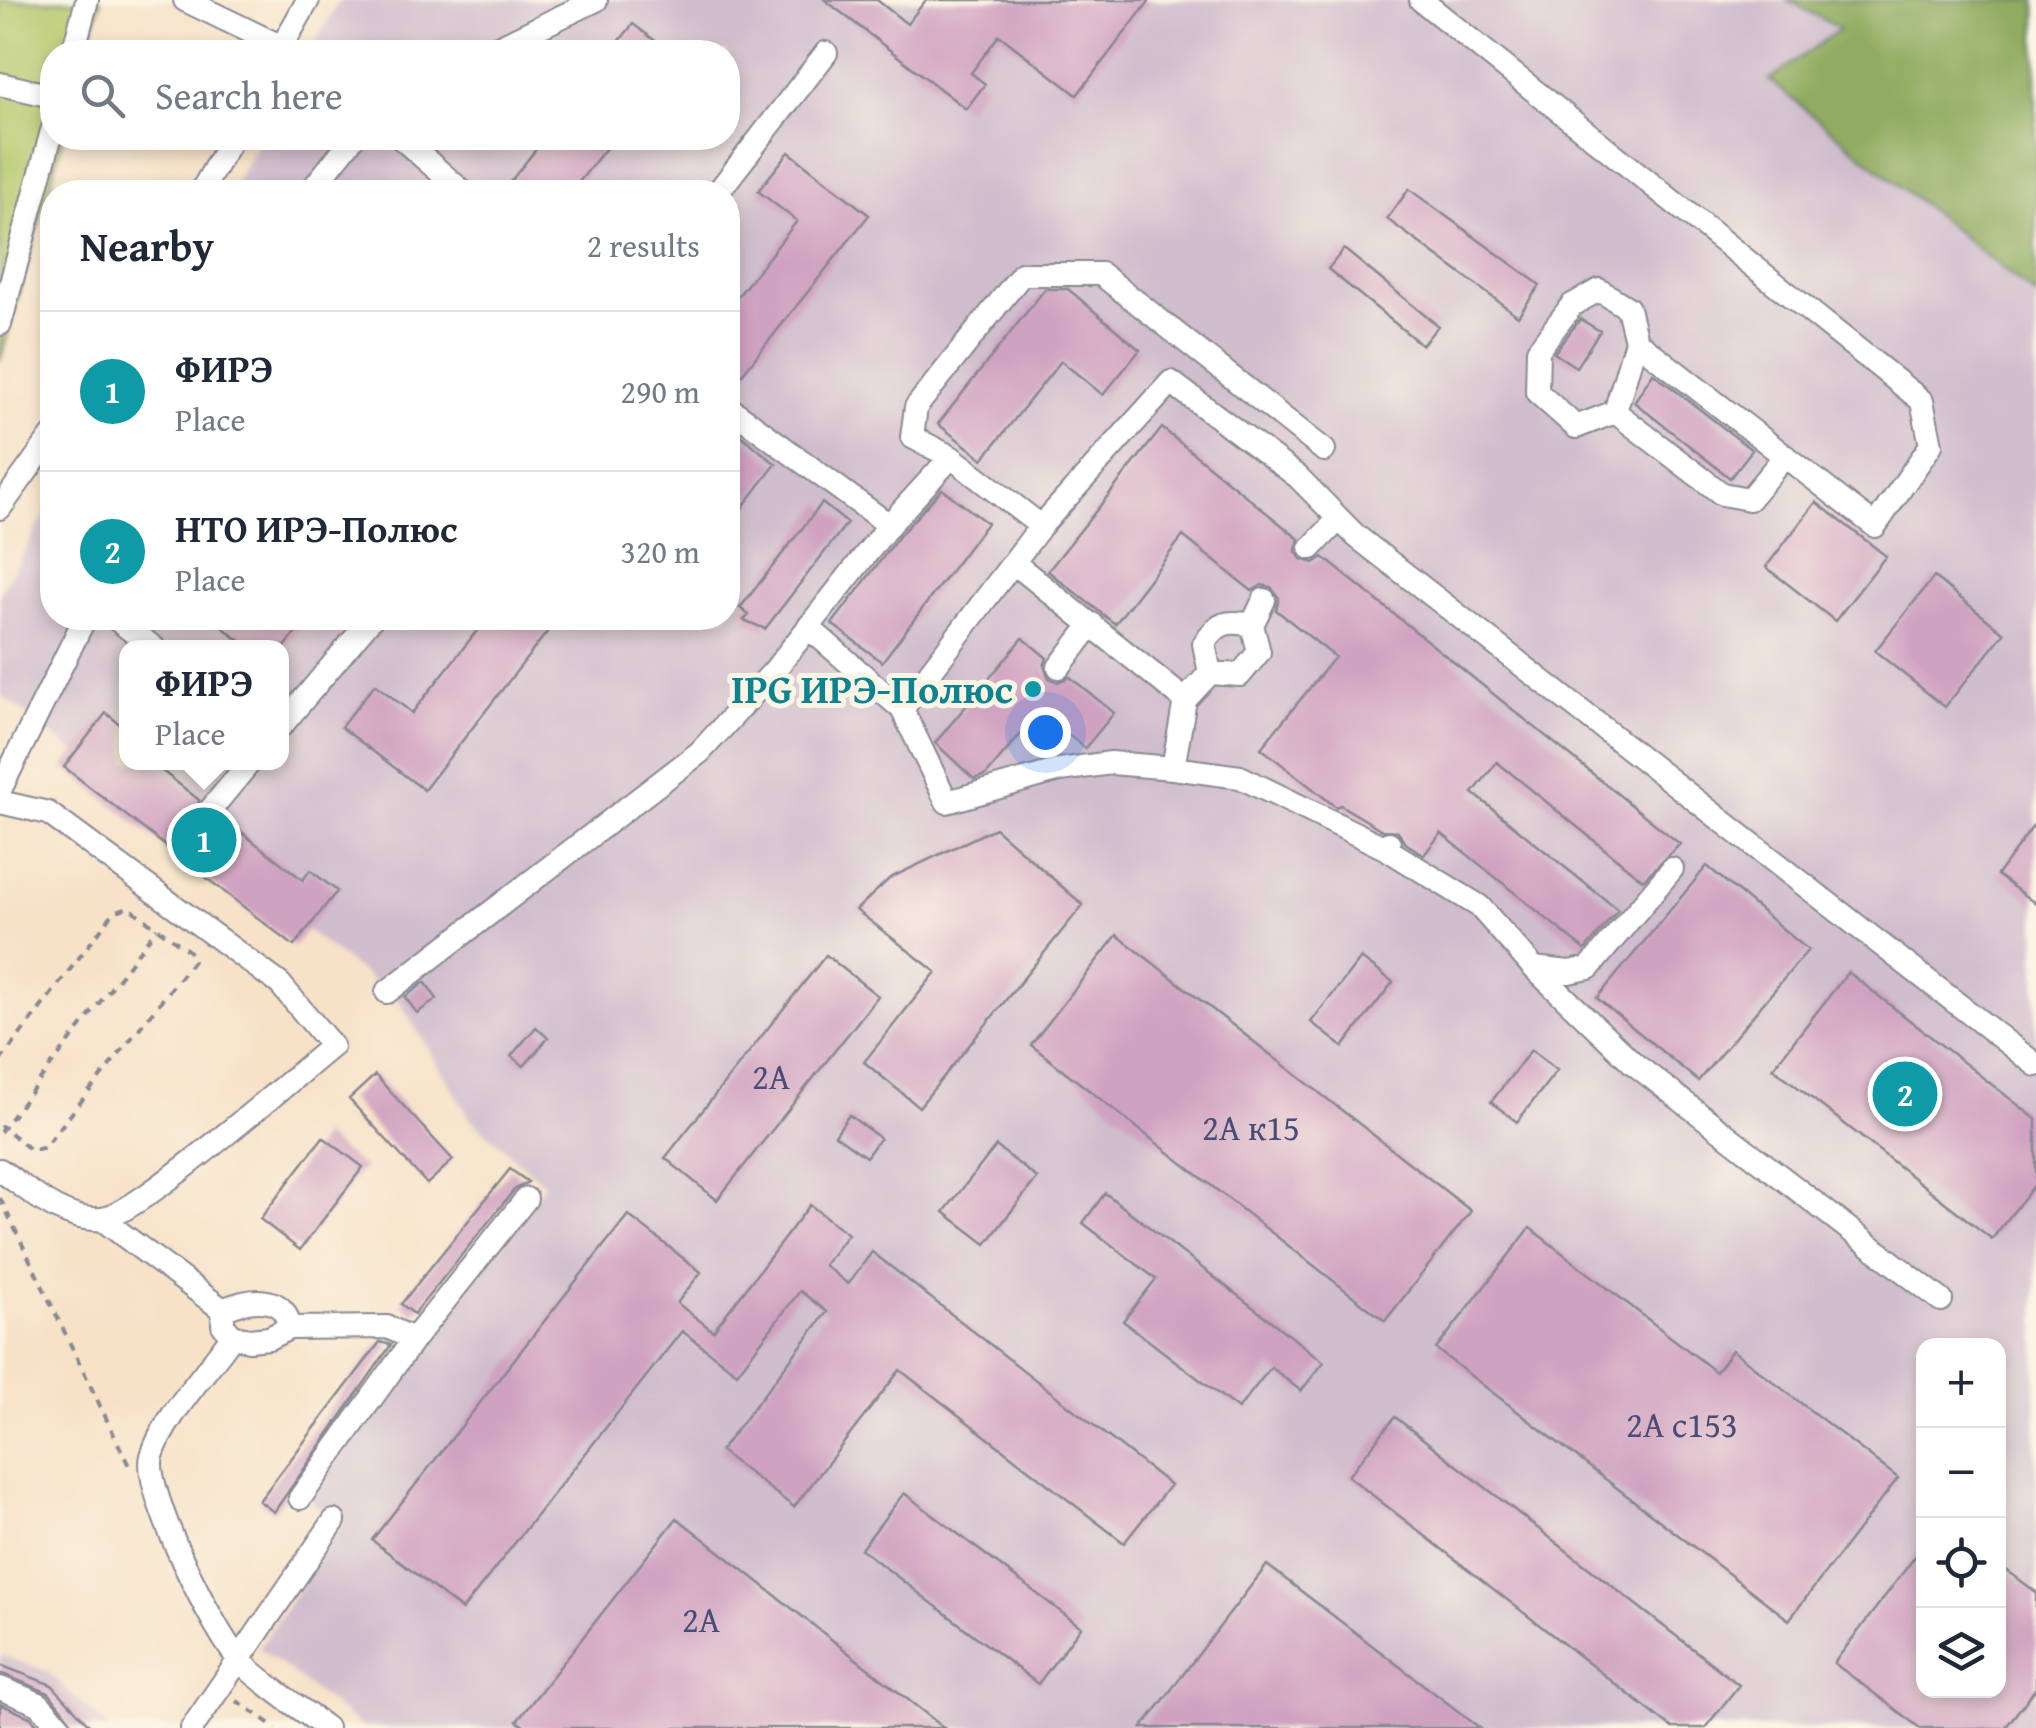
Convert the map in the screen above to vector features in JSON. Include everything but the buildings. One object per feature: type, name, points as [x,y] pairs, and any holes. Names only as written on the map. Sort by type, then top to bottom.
[{"type":"street","points":[[76,40],[87,0]]},
{"type":"street","points":[[185,0],[261,40]]},
{"type":"street","points":[[286,40],[308,0]]},
{"type":"street","points":[[513,40],[596,0]]},
{"type":"street","points":[[1421,0],[1922,401],[1930,445],[1875,526],[1636,341]]},
{"type":"street","points":[[727,180],[826,53]]},
{"type":"street","points":[[0,84],[40,93]]},
{"type":"street","points":[[0,324],[47,150]]},
{"type":"street","points":[[208,180],[225,150]]},
{"type":"street","points":[[320,180],[343,150]]},
{"type":"street","points":[[415,150],[448,180]]},
{"type":"street","points":[[1041,526],[951,457],[912,437],[916,406],[1022,274],[1101,274],[1324,450]]},
{"type":"street","points":[[1598,290],[1628,308],[1636,341],[1615,412],[1576,427],[1537,392],[1538,350],[1572,305],[1598,290]]},
{"type":"street","points":[[902,709],[1041,526],[1172,382],[1298,477],[1339,519],[2036,1065]]},
{"type":"street","points":[[1615,412],[1722,494],[1749,499],[1785,456]]},
{"type":"street","points":[[740,415],[889,525]]},
{"type":"street","points":[[0,508],[40,453]]},
{"type":"street","points":[[387,992],[700,752],[808,627],[889,525],[951,457]]},
{"type":"street","points":[[1311,548],[1339,519]]},
{"type":"street","points":[[1014,562],[1185,700]]},
{"type":"street","points":[[1210,673],[1240,675],[1259,652],[1252,625],[1264,600]]},
{"type":"street","points":[[1210,673],[1204,644],[1213,629],[1230,620],[1252,625]]},
{"type":"street","points":[[1059,667],[1092,624]]},
{"type":"street","points":[[808,627],[902,709],[947,802],[1060,770],[1111,763],[1173,768],[1240,777],[1387,845],[1479,906],[1534,968],[1633,1063],[1941,1300]]},
{"type":"street","points":[[0,790],[80,630]]},
{"type":"street","points":[[289,717],[362,630]]},
{"type":"street","points":[[1173,768],[1185,700],[1210,673]]},
{"type":"street","points":[[211,809],[243,770]]},
{"type":"street","points":[[0,802],[48,813],[280,984],[332,1046],[150,1194],[104,1220]]},
{"type":"street","points":[[1534,968],[1569,972],[1589,968],[1672,869]]},
{"type":"street","points":[[0,1170],[66,1214],[104,1220],[224,1310]]},
{"type":"street","points":[[300,1498],[414,1340],[526,1199]]},
{"type":"street","points":[[224,1310],[245,1300],[264,1300],[280,1307],[288,1316],[289,1328]]},
{"type":"street","points":[[224,1310],[223,1325],[232,1336],[268,1338],[289,1328],[387,1327],[414,1340]]},
{"type":"street","points":[[232,1336],[161,1436],[150,1458],[150,1480],[177,1545],[239,1661],[326,1728]]},
{"type":"street","points":[[203,1725],[220,1690],[334,1520]]},
{"type":"street","points":[[0,1688],[39,1704],[61,1728]]},
{"type":"path","points":[[0,1061],[114,912],[128,907],[189,951],[193,961],[44,1148],[31,1150],[1,1128],[157,928]]},
{"type":"path","points":[[0,1198],[135,1479]]},
{"type":"path","points":[[220,1690],[278,1728]]},
{"type":"shaded area","points":[[340,0],[2036,0],[2036,1728],[363,1728],[259,1648],[343,1523],[308,1499],[545,1184],[471,1119],[400,1002],[0,694],[0,594],[40,523],[40,630],[740,630],[740,180],[237,180],[254,150],[740,150],[740,40],[317,40]]},
{"type":"shaded area","points":[[0,1655],[46,1671],[108,1728],[0,1728]]},
{"type":"green space","points":[[0,0],[101,0],[89,40],[40,40],[40,150],[60,150],[51,180],[40,180],[40,219],[0,361]]},
{"type":"green space","points":[[1788,0],[2036,0],[2036,296],[1769,80],[1840,29]]},
{"type":"place","name":"IPG ИРЭ-Полюс","points":[[1033,689]]},
{"type":"place","name":"ФИРЭ","points":[[204,840]]},
{"type":"place","name":"НТО ИРЭ-Полюс","points":[[1905,1094]]}]
